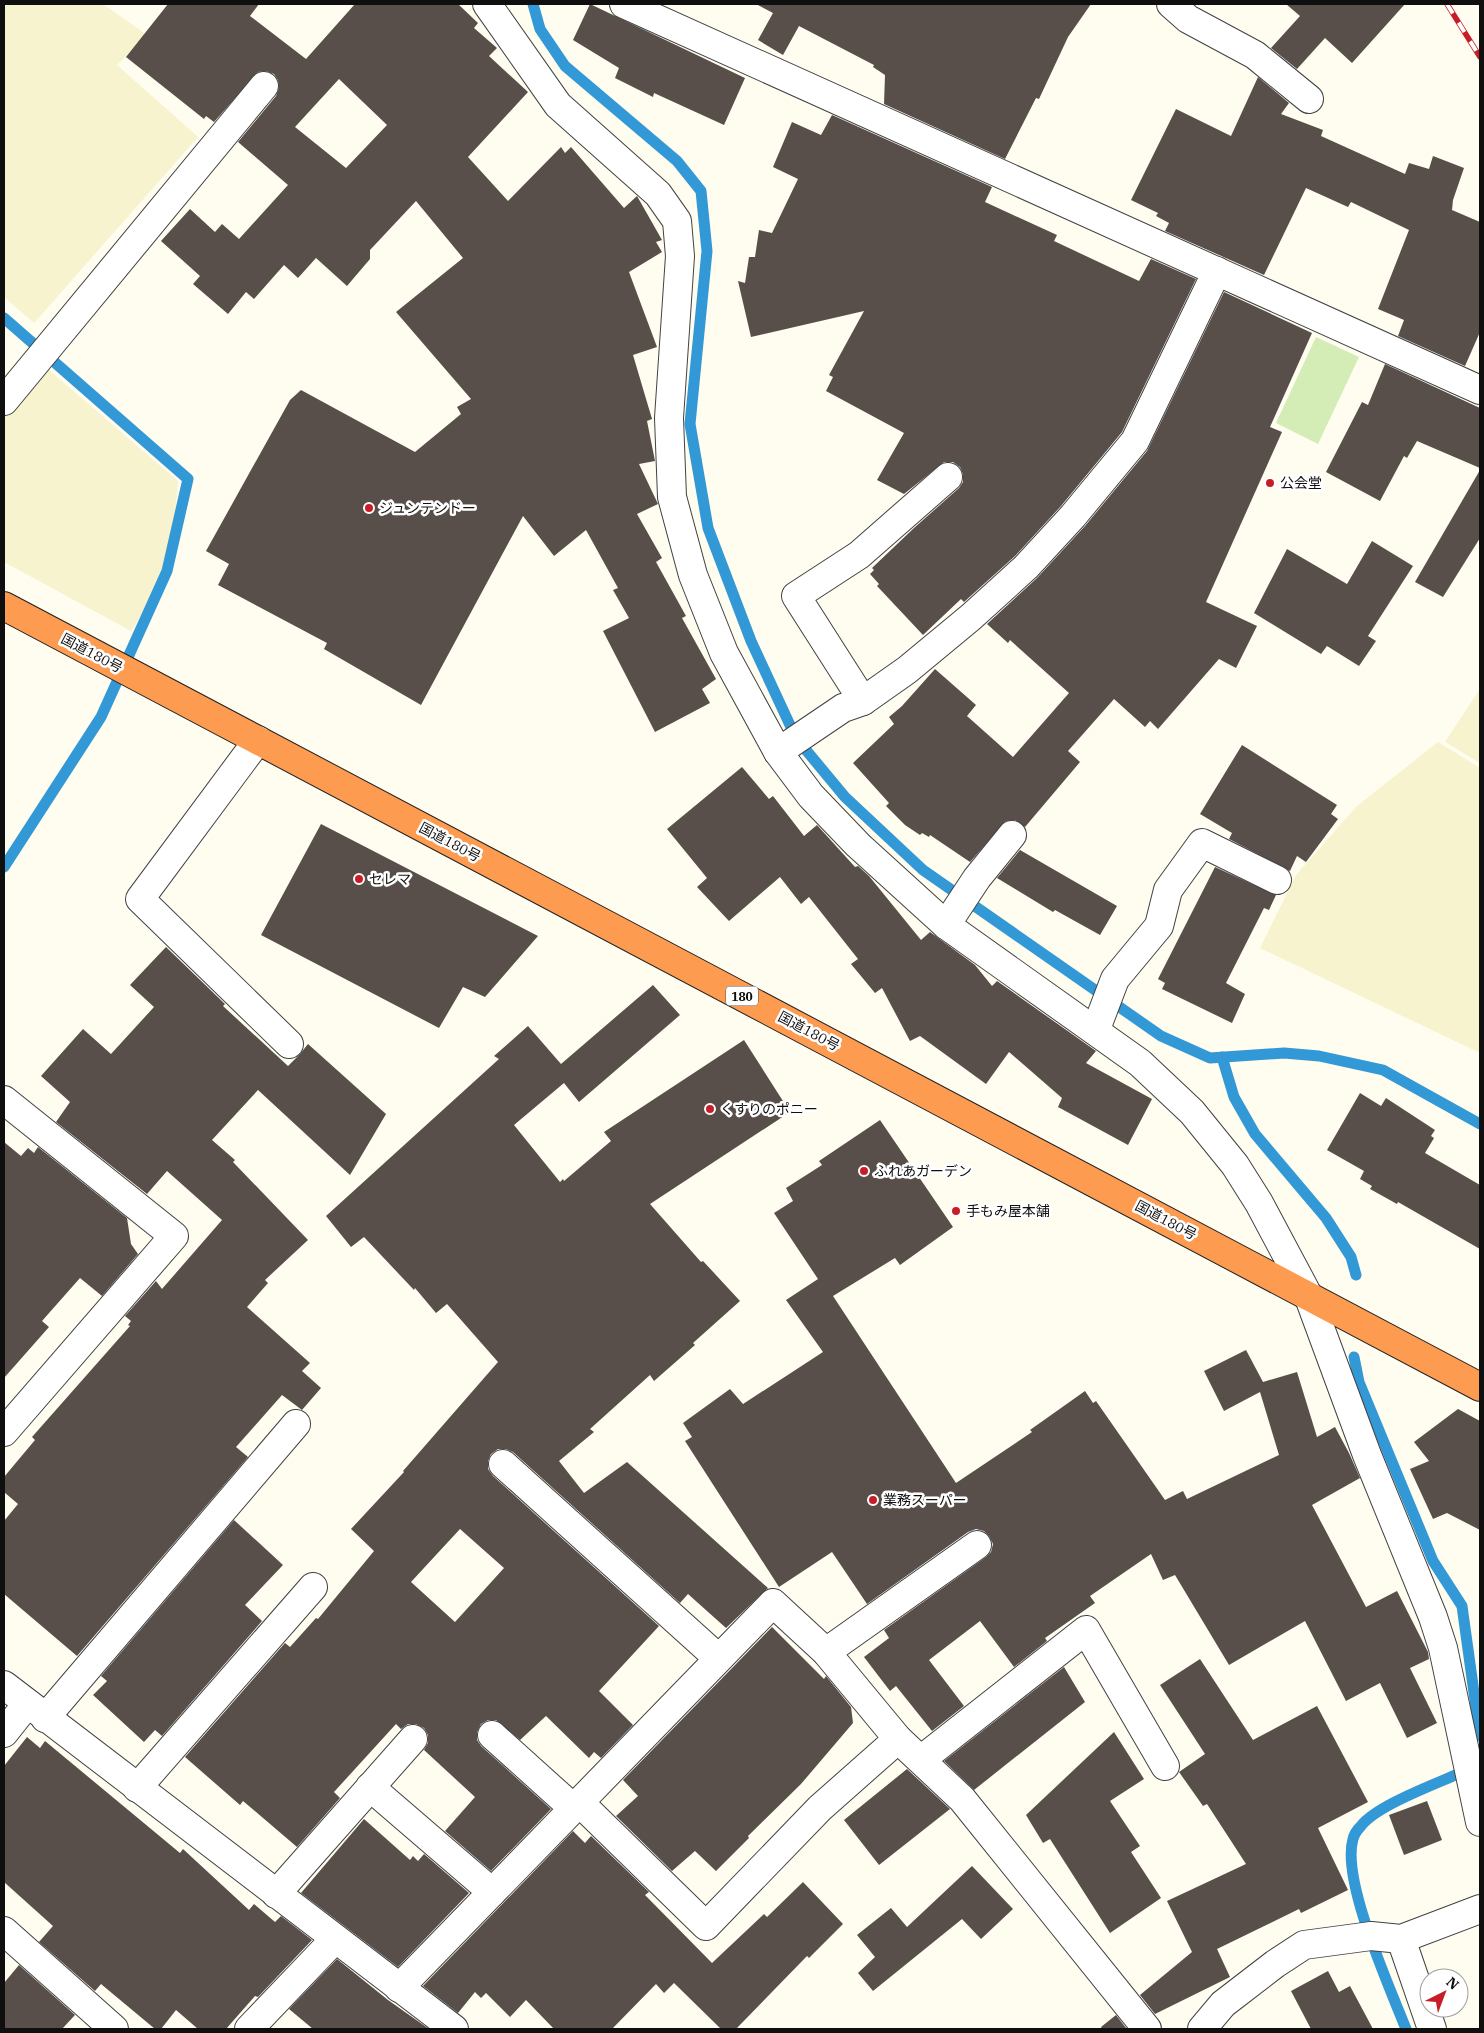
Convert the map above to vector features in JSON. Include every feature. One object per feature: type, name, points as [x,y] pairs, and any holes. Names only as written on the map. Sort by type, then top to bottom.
[{"type":"highway","name":"国道180号","points":[[4,606],[1480,1387]]},
{"type":"street","points":[[487,4],[558,105],[658,194],[677,221],[680,256],[669,418],[672,497],[693,575],[724,653],[778,752],[811,796],[831,817],[946,925],[1140,1063],[1192,1112],[1235,1165],[1259,1203],[1308,1296],[1367,1456],[1410,1558],[1441,1640],[1480,1822]]},
{"type":"street","points":[[624,4],[671,13],[1217,271],[1480,390]]},
{"type":"street","points":[[1170,4],[1188,20],[1255,55],[1309,99]]},
{"type":"street","points":[[4,402],[264,86]]},
{"type":"street","points":[[778,752],[843,708],[863,701],[907,670],[971,617],[1026,567],[1135,441],[1217,271]]},
{"type":"street","points":[[863,701],[796,596],[859,555],[948,478]]},
{"type":"street","points":[[258,740],[140,899],[289,1044]]},
{"type":"street","points":[[946,925],[977,878],[1012,835]]},
{"type":"street","points":[[1096,1030],[1115,979],[1159,926],[1168,890],[1202,843],[1277,880]]},
{"type":"street","points":[[4,1100],[174,1236],[4,1432]]},
{"type":"street","points":[[4,1733],[36,1711],[296,1424]]},
{"type":"street","points":[[503,1464],[718,1658]]},
{"type":"street","points":[[826,1652],[977,1545]]},
{"type":"street","points":[[137,1788],[313,1586]]},
{"type":"street","points":[[399,1988],[772,1603],[826,1652],[898,1739],[922,1759],[962,1799],[1147,2029]]},
{"type":"street","points":[[922,1759],[1086,1630],[1165,1766]]},
{"type":"street","points":[[4,1685],[454,2029]]},
{"type":"street","points":[[492,1735],[576,1805],[706,1926],[820,1808],[898,1739]]},
{"type":"street","points":[[276,1894],[413,1738]]},
{"type":"street","points":[[370,1787],[492,1892]]},
{"type":"street","points":[[1202,2029],[1223,2004],[1274,1964],[1304,1945],[1371,1936],[1401,1939],[1480,1910]]},
{"type":"street","points":[[4,1931],[114,2029]]},
{"type":"street","points":[[250,2029],[335,1939]]},
{"type":"street","points":[[1401,1939],[1432,2029]]},
{"type":"shaded area","points":[[4,4],[103,4],[147,35],[117,65],[198,137],[34,323],[4,297]]},
{"type":"shaded area","points":[[43,365],[178,481],[174,526],[160,584],[131,631],[4,562],[4,416]]},
{"type":"shaded area","points":[[1480,689],[1480,763],[1445,742]]},
{"type":"shaded area","points":[[1438,742],[1480,768],[1480,1053],[1260,948],[1296,875],[1357,806]]},
{"type":"green space","points":[[1316,337],[1359,357],[1318,444],[1276,423]]},
{"type":"building","points":[[168,4],[259,4],[250,16],[306,59],[355,4],[458,4],[478,23],[474,28],[497,48],[489,56],[528,92],[468,157],[508,201],[561,147],[565,153],[571,147],[624,208],[637,196],[662,240],[656,242],[662,252],[629,272],[657,347],[633,355],[652,419],[647,421],[655,461],[639,464],[658,504],[637,514],[662,558],[656,562],[686,616],[682,618],[716,679],[702,689],[710,703],[655,732],[603,631],[629,618],[613,590],[618,588],[586,530],[554,556],[523,516],[421,705],[324,649],[327,643],[218,585],[229,564],[206,551],[290,400],[301,390],[415,452],[461,414],[457,407],[471,399],[396,312],[463,258],[416,201],[370,250],[370,259],[347,286],[316,258],[298,278],[284,265],[254,299],[246,292],[228,314],[193,284],[200,276],[161,241],[190,209],[215,232],[222,224],[239,239],[288,185],[238,142],[276,96],[279,88],[278,80],[274,74],[266,71],[258,72],[214,122],[206,116],[204,119],[126,57]],"holes":[[[339,79],[387,125],[346,168],[295,127]]]},
{"type":"building","points":[[590,4],[745,78],[724,125],[654,93],[653,97],[615,78],[619,68],[573,40]]},
{"type":"building","points":[[756,4],[1091,4],[1068,37],[1039,99],[1036,98],[1005,159],[884,104],[885,75],[873,67],[874,65],[799,26],[783,55],[758,40],[773,13]]},
{"type":"building","points":[[1286,4],[1405,4],[1352,63],[1325,38],[1297,69],[1271,48],[1300,16]]},
{"type":"building","points":[[1258,77],[1289,103],[1281,114],[1323,130],[1321,136],[1405,174],[1409,163],[1429,169],[1433,156],[1464,168],[1453,200],[1452,210],[1480,222],[1480,332],[1465,366],[1398,336],[1404,320],[1378,309],[1409,230],[1351,202],[1348,207],[1306,188],[1264,275],[1165,231],[1169,223],[1156,216],[1158,213],[1131,200],[1176,109],[1231,136]]},
{"type":"building","points":[[832,115],[992,187],[985,202],[1057,235],[1054,241],[1139,281],[1151,259],[1196,279],[1122,432],[1061,506],[1015,556],[964,602],[961,599],[923,635],[877,586],[879,584],[870,574],[874,570],[872,568],[959,488],[963,482],[963,474],[960,467],[953,462],[944,462],[904,494],[877,480],[904,433],[826,391],[833,377],[829,375],[864,311],[751,337],[738,281],[745,283],[749,257],[755,257],[759,230],[772,233],[798,179],[773,167],[792,122],[821,135]]},
{"type":"building","points":[[1224,292],[1312,333],[1270,427],[1282,432],[1206,602],[1257,626],[1236,668],[1219,659],[1158,729],[1150,721],[1145,727],[1114,699],[1068,751],[1080,762],[1025,827],[1015,820],[1006,821],[970,862],[930,835],[929,837],[922,833],[920,835],[905,825],[886,806],[889,803],[853,763],[894,724],[889,717],[902,706],[935,669],[976,705],[967,716],[1013,757],[1069,693],[1010,640],[1008,643],[987,624],[1037,578],[1085,526],[1147,451]]},
{"type":"building","points":[[1385,364],[1480,408],[1480,468],[1417,441],[1407,458],[1404,456],[1380,501],[1326,472],[1362,402],[1368,405]]},
{"type":"building","points":[[1480,470],[1480,538],[1443,597],[1415,582]]},
{"type":"building","points":[[1372,541],[1413,566],[1368,636],[1376,641],[1359,666],[1327,646],[1321,654],[1254,613],[1287,549],[1347,584]]},
{"type":"building","points":[[1242,745],[1337,805],[1331,814],[1338,819],[1306,862],[1297,856],[1290,871],[1229,839],[1232,833],[1200,814]]},
{"type":"building","points":[[742,767],[769,799],[773,796],[804,836],[817,825],[855,867],[858,866],[869,876],[921,940],[930,932],[975,965],[992,986],[997,981],[1096,1051],[1086,1063],[1152,1099],[1128,1145],[1058,1107],[1062,1098],[1009,1052],[986,1084],[920,1036],[910,1041],[882,988],[875,993],[851,964],[858,959],[809,897],[801,904],[780,877],[729,921],[697,887],[707,878],[667,829]]},
{"type":"building","name":"セレマ","points":[[321,824],[538,936],[485,997],[463,987],[439,1028],[261,935]]},
{"type":"building","points":[[1020,850],[1117,906],[1100,935],[1055,910],[1053,912],[997,878]]},
{"type":"building","points":[[1215,867],[1276,895],[1269,910],[1264,908],[1226,983],[1245,994],[1232,1023],[1162,989],[1165,983],[1158,979]]},
{"type":"building","points":[[166,947],[225,1004],[223,1006],[288,1066],[308,1044],[386,1114],[350,1175],[258,1090],[212,1140],[235,1160],[233,1162],[308,1240],[265,1280],[268,1283],[247,1307],[310,1363],[302,1371],[321,1388],[302,1410],[282,1395],[236,1447],[248,1457],[77,1656],[4,1594],[4,1521],[18,1504],[4,1492],[4,1477],[35,1440],[32,1437],[130,1326],[128,1325],[131,1321],[125,1316],[156,1281],[162,1289],[222,1220],[167,1171],[147,1194],[56,1122],[70,1102],[41,1076],[83,1029],[111,1054],[154,1007],[130,985]]},
{"type":"building","points":[[653,985],[680,1015],[579,1102],[564,1083],[514,1125],[560,1182],[563,1179],[564,1181],[611,1141],[604,1132],[744,1040],[790,1112],[650,1204],[701,1262],[703,1261],[740,1301],[693,1343],[695,1345],[654,1381],[650,1375],[590,1429],[594,1432],[559,1461],[584,1493],[627,1462],[768,1588],[726,1628],[688,1594],[680,1603],[513,1452],[506,1449],[498,1449],[491,1454],[488,1461],[488,1469],[493,1476],[659,1626],[599,1691],[633,1725],[601,1758],[594,1752],[589,1758],[546,1716],[520,1740],[496,1720],[488,1720],[481,1724],[477,1732],[477,1740],[481,1746],[551,1809],[491,1871],[445,1831],[475,1797],[424,1750],[428,1743],[428,1735],[424,1728],[416,1724],[408,1724],[401,1729],[396,1724],[334,1792],[340,1798],[297,1847],[243,1801],[240,1805],[185,1757],[285,1643],[290,1647],[316,1618],[318,1619],[374,1551],[351,1529],[404,1472],[498,1362],[447,1304],[436,1313],[415,1288],[414,1290],[364,1237],[351,1247],[326,1216],[499,1059],[494,1056],[528,1026],[561,1064]],"holes":[[[460,1529],[504,1568],[455,1622],[411,1582]]]},
{"type":"building","points":[[1360,1093],[1381,1106],[1386,1098],[1435,1130],[1431,1136],[1434,1138],[1425,1153],[1480,1185],[1480,1249],[1398,1202],[1397,1204],[1370,1189],[1372,1186],[1360,1179],[1364,1171],[1327,1150]]},
{"type":"building","points":[[880,1120],[953,1227],[900,1265],[895,1258],[833,1296],[956,1483],[1032,1432],[1030,1430],[1085,1391],[1093,1403],[1096,1401],[1165,1500],[1183,1491],[1187,1499],[1279,1455],[1260,1392],[1224,1411],[1204,1371],[1246,1350],[1263,1382],[1297,1372],[1317,1437],[1335,1427],[1360,1478],[1312,1505],[1366,1607],[1397,1591],[1428,1652],[1429,1659],[1410,1668],[1437,1723],[1407,1738],[1380,1683],[1346,1701],[1305,1621],[1229,1665],[1175,1575],[1163,1580],[1151,1554],[1090,1596],[1095,1603],[1045,1638],[1047,1641],[1014,1667],[980,1621],[929,1660],[964,1706],[932,1731],[896,1686],[890,1691],[864,1657],[889,1638],[884,1630],[991,1552],[993,1544],[984,1531],[976,1529],[968,1532],[867,1604],[832,1552],[779,1587],[685,1441],[692,1437],[683,1423],[730,1389],[743,1404],[823,1352],[786,1300],[818,1279],[774,1213],[793,1201],[786,1188],[822,1165],[819,1161]]},
{"type":"building","points":[[4,1142],[21,1156],[28,1148],[34,1153],[38,1147],[127,1218],[131,1244],[138,1254],[102,1296],[80,1278],[42,1321],[49,1327],[4,1378]]},
{"type":"building","points":[[1458,1409],[1480,1421],[1480,1530],[1447,1513],[1433,1519],[1410,1469],[1429,1461],[1414,1442]]},
{"type":"building","points":[[234,1520],[283,1565],[245,1605],[262,1621],[162,1736],[155,1730],[144,1742],[93,1695],[107,1681],[101,1676]]},
{"type":"building","points":[[772,1627],[824,1679],[826,1676],[851,1707],[853,1723],[801,1784],[748,1836],[749,1838],[716,1871],[695,1851],[672,1871],[616,1816],[638,1796],[623,1780]]},
{"type":"building","points":[[1200,1659],[1253,1740],[1317,1706],[1368,1802],[1318,1828],[1348,1890],[1301,1913],[1299,1909],[1217,1949],[1230,1977],[1155,2014],[1140,1995],[1192,1952],[1167,1901],[1246,1864],[1207,1804],[1203,1806],[1179,1772],[1205,1754],[1160,1685]]},
{"type":"building","points":[[1064,1667],[1085,1702],[974,1790],[944,1761]]},
{"type":"building","points":[[1114,1732],[1144,1779],[1110,1801],[1140,1846],[1131,1852],[1161,1898],[1110,1933],[1050,1839],[1043,1843],[1026,1815]]},
{"type":"building","points":[[27,1737],[40,1748],[45,1741],[180,1853],[183,1849],[249,1910],[254,1904],[275,1922],[281,1916],[312,1940],[258,1997],[255,1996],[226,2029],[198,2029],[176,2010],[161,2029],[155,2029],[101,1984],[95,1991],[39,1942],[53,1926],[4,1882],[4,1766]]},
{"type":"building","points":[[907,1769],[950,1809],[879,1865],[844,1820]]},
{"type":"building","points":[[1427,1801],[1442,1840],[1404,1855],[1389,1815]]},
{"type":"building","points":[[364,1819],[410,1860],[413,1856],[418,1861],[424,1854],[469,1893],[398,1967],[301,1893]]},
{"type":"building","points":[[573,1831],[585,1843],[591,1836],[649,1892],[645,1895],[712,1963],[764,1914],[767,1917],[803,1882],[843,1924],[809,1958],[807,1956],[736,2029],[721,2029],[674,1983],[664,1993],[656,1984],[612,2029],[554,2029],[526,2000],[510,2017],[486,1993],[481,1998],[475,1992],[458,2013],[423,1986]]},
{"type":"building","points":[[972,1866],[1013,1909],[981,1939],[962,1919],[873,1991],[858,1973],[875,1957],[857,1935],[891,1908],[907,1927]]},
{"type":"building","points":[[337,1959],[388,2000],[429,2029],[313,2029],[289,2009]]},
{"type":"building","points":[[19,1965],[75,2015],[62,2029],[4,2029],[4,1983]]},
{"type":"building","points":[[1328,1971],[1339,1992],[1350,1986],[1373,2029],[1311,2029],[1291,1991]]},
{"type":"building","points":[[1116,2015],[1126,2028],[1102,2029],[1101,2027]]},
{"type":"waterway","points":[[533,4],[540,29],[565,66],[677,161],[701,191],[707,251],[690,424],[708,528],[751,641],[796,738],[845,797],[923,870],[1161,1036],[1210,1058],[1284,1053],[1319,1056],[1383,1070],[1480,1124]]},
{"type":"waterway","points":[[4,318],[188,479],[167,571],[101,717],[4,867]]},
{"type":"waterway","points":[[1222,1057],[1234,1097],[1255,1134],[1326,1218],[1351,1257],[1356,1275]]},
{"type":"waterway","points":[[1354,1357],[1359,1382],[1433,1561],[1462,1606],[1480,1736]]},
{"type":"waterway","points":[[1406,2029],[1379,1962],[1360,1906],[1351,1857],[1353,1839],[1361,1826],[1381,1810],[1411,1794],[1469,1769]]},
{"type":"railway","points":[[1447,4],[1480,57]]},
{"type":"place","name":"公会堂","points":[[1270,483]]},
{"type":"place","name":"ジュンテンドー","points":[[369,508]]},
{"type":"place","name":"セレマ","points":[[359,879]]},
{"type":"place","name":"くすりのポニー","points":[[710,1109]]},
{"type":"place","name":"ふれあガーデン","points":[[864,1171]]},
{"type":"place","name":"手もみ屋本舗","points":[[956,1211]]},
{"type":"place","name":"業務スーパー","points":[[873,1500]]}]
